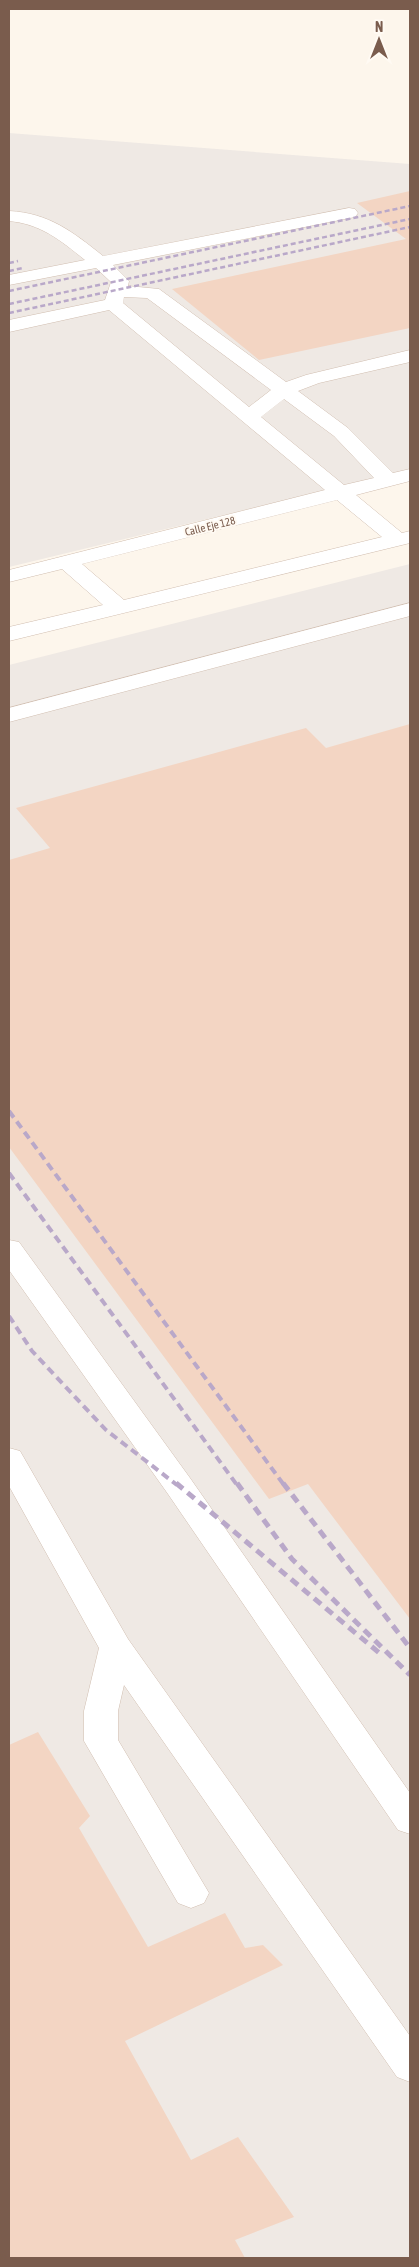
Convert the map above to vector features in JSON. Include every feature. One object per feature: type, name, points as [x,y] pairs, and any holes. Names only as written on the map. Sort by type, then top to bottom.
[{"type":"street","points":[[9,280],[350,212]]},
{"type":"street","points":[[9,216],[45,223],[97,261],[120,280],[116,298]]},
{"type":"street","points":[[9,226],[36,220]]},
{"type":"street","points":[[9,326],[116,298],[152,293],[341,432],[388,480]]},
{"type":"street","points":[[116,298],[249,417],[341,493],[404,539]]},
{"type":"street","points":[[249,417],[283,390],[313,379],[410,356]]},
{"type":"street","name":"Calle Eje 128","points":[[9,576],[410,475]]},
{"type":"street","points":[[9,634],[404,539]]},
{"type":"street","points":[[66,561],[119,607]]},
{"type":"street","points":[[9,714],[410,609]]},
{"type":"street","points":[[9,1249],[180,1486],[410,1820]]},
{"type":"street","points":[[9,1459],[116,1648],[410,2066]]},
{"type":"street","points":[[116,1648],[100,1711],[101,1741],[191,1893]]},
{"type":"shaded area","points":[[9,133],[410,164],[410,470],[9,567]]},
{"type":"shaded area","points":[[410,564],[410,2258],[9,2258],[9,665]]},
{"type":"building","points":[[410,191],[410,328],[259,360],[172,289],[406,239],[357,203]]},
{"type":"building","points":[[410,724],[410,1619],[308,1484],[269,1499],[9,1147],[9,860],[50,848],[16,808],[306,728],[326,748]]},
{"type":"building","points":[[38,1732],[90,1816],[79,1828],[148,1947],[225,1913],[245,1948],[263,1945],[283,1965],[125,2041],[191,2160],[238,2137],[294,2217],[235,2240],[245,2258],[9,2258],[9,1745]]},
{"type":"railway","points":[[9,291],[410,206]]},
{"type":"railway","points":[[9,304],[410,219]]},
{"type":"railway","points":[[9,313],[410,227]]},
{"type":"railway","points":[[9,263],[18,261]]},
{"type":"railway","points":[[9,271],[23,268]]},
{"type":"railway","points":[[9,1111],[284,1485]]},
{"type":"railway","points":[[9,1173],[237,1485]]},
{"type":"railway","points":[[9,1316],[32,1351],[106,1430],[177,1485]]},
{"type":"railway","points":[[176,1483],[383,1656]]},
{"type":"railway","points":[[237,1483],[292,1559],[410,1675]]},
{"type":"railway","points":[[283,1483],[410,1648]]}]
